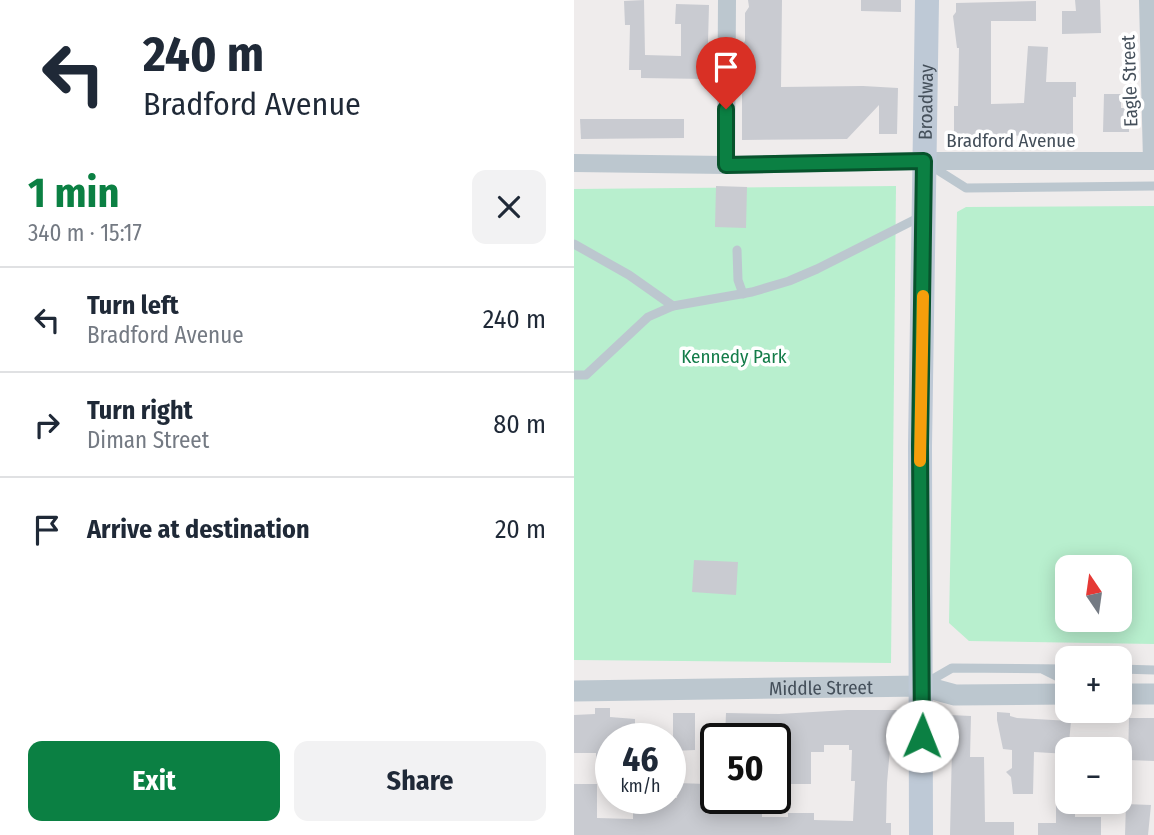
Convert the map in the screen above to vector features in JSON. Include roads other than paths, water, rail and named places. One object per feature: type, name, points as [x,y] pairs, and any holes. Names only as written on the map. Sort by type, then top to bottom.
[{"type":"main road","name":"Broadway","points":[[921,835],[920,446],[927,0]]},
{"type":"street","points":[[726,165],[727,0]]},
{"type":"street","name":"Eagle Street","points":[[1148,0],[1153,161]]},
{"type":"street","name":"Bradford Avenue","points":[[574,163],[726,165],[924,161],[1153,161]]},
{"type":"street","name":"Middle Street","points":[[574,691],[922,686],[955,695],[1055,694]]},
{"type":"street","points":[[1132,694],[1154,695]]},
{"type":"lane","points":[[924,161],[966,188],[1154,186]]},
{"type":"lane","points":[[574,375],[586,375],[648,317],[673,306],[743,294],[789,281],[924,215]]},
{"type":"lane","points":[[574,244],[629,275],[673,306]]},
{"type":"lane","points":[[737,250],[738,280],[743,294]]},
{"type":"lane","points":[[922,686],[952,668],[1055,669]]},
{"type":"lane","points":[[1042,669],[1055,676]]},
{"type":"lane","points":[[1132,669],[1154,670]]},
{"type":"park label","name":"Kennedy Park","points":[[734,356]]}]
